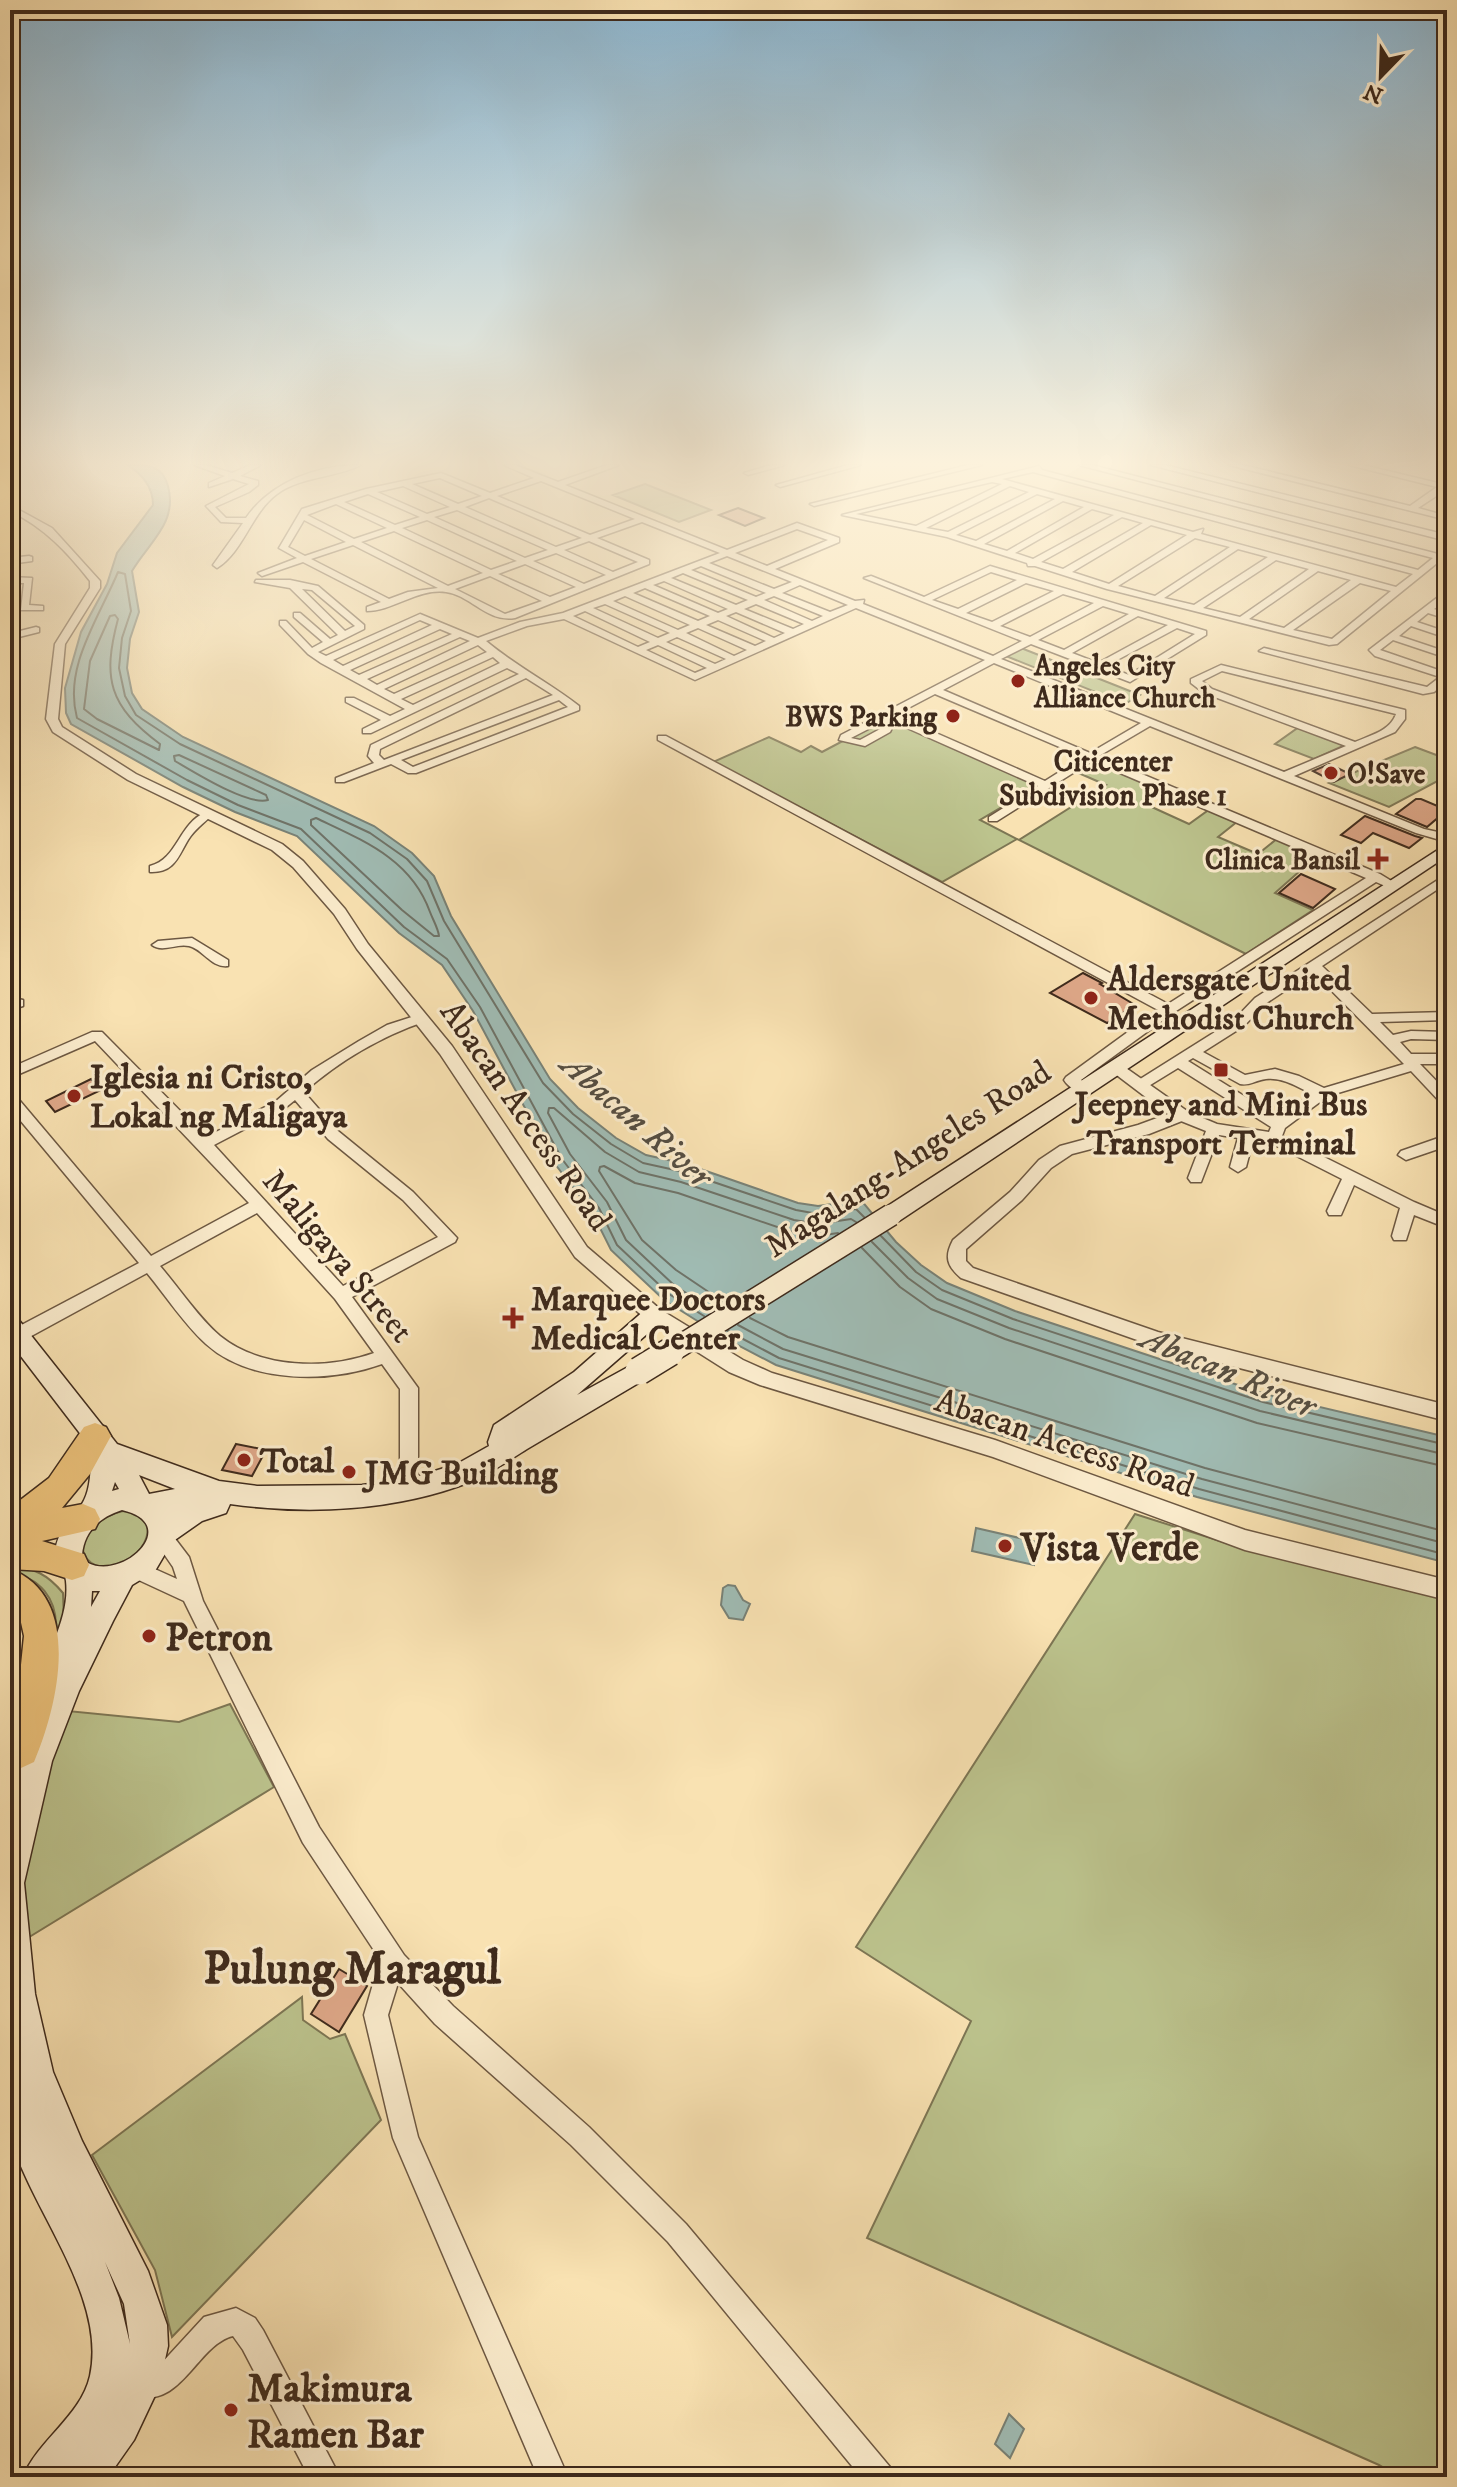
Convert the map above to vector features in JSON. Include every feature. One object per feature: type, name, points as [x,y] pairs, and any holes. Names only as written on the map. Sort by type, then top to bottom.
[{"type":"highway","points":[[10,1524],[30,1515],[64,1488],[100,1443]]},
{"type":"highway","points":[[10,1532],[88,1515]]},
{"type":"highway","points":[[10,1554],[44,1556],[76,1570]]},
{"type":"highway","points":[[10,1585],[27,1598],[33,1608],[43,1643],[21,1749]]},
{"type":"main road","name":"Magalang-Angeles Road","points":[[145,1503],[232,1495],[362,1496],[409,1480],[464,1473],[639,1371],[891,1215],[1116,1066],[1278,950],[1444,840]]},
{"type":"main road","points":[[506,1451],[500,1442],[503,1432],[582,1379],[654,1315]]},
{"type":"main road","points":[[10,1880],[21,1814],[40,1747],[98,1617],[130,1573],[154,1554],[163,1536],[159,1512],[145,1503],[14,1330]]},
{"type":"main road","points":[[100,1443],[170,1477],[232,1495]]},
{"type":"main road","points":[[10,1787],[21,1749],[77,1615],[76,1570],[69,1542],[88,1515],[103,1481],[100,1443]]},
{"type":"main road","name":"Magalang-Angeles Road","points":[[163,1536],[193,1513],[232,1495]]},
{"type":"main road","points":[[88,1515],[122,1499],[145,1503]]},
{"type":"main road","points":[[76,1570],[93,1579],[130,1573]]},
{"type":"main road","points":[[10,1887],[17,1985],[41,2086],[66,2145],[143,2303],[148,2326],[141,2384],[128,2415],[82,2477]]},
{"type":"main road","points":[[10,2080],[24,2131],[92,2276],[112,2343],[113,2360],[102,2397],[43,2477]]},
{"type":"street","points":[[29,581],[24,608],[40,608]]},
{"type":"street","name":"Abacan Access Road","points":[[95,581],[95,588],[60,644],[52,719],[57,729],[112,766],[206,815],[277,847],[298,864],[340,912],[362,946],[446,1050],[573,1242],[654,1315],[736,1366],[767,1379],[980,1444],[1245,1540],[1447,1590]]},
{"type":"street","points":[[280,581],[315,588],[361,627],[311,652]]},
{"type":"street","points":[[346,581],[388,602]]},
{"type":"street","points":[[431,581],[506,617],[598,581]]},
{"type":"street","points":[[370,609],[470,581]]},
{"type":"street","points":[[506,581],[550,601]]},
{"type":"street","points":[[569,581],[583,587]]},
{"type":"street","points":[[376,689],[547,616],[565,616],[652,581]]},
{"type":"street","points":[[672,581],[793,633]]},
{"type":"street","points":[[710,581],[812,624]]},
{"type":"street","points":[[747,581],[831,616]]},
{"type":"street","points":[[638,650],[802,581]]},
{"type":"street","points":[[802,581],[1149,722],[1289,774],[1391,730],[1400,719],[1401,712],[1221,668],[1195,681],[1208,691],[1354,745]]},
{"type":"street","points":[[876,581],[1130,679],[1203,633],[1027,581]]},
{"type":"street","points":[[924,600],[964,581]]},
{"type":"street","points":[[958,613],[1022,581]]},
{"type":"street","points":[[1090,581],[1329,642],[1337,639],[1408,581]]},
{"type":"street","points":[[1110,587],[1120,581]]},
{"type":"street","points":[[1156,599],[1183,581]]},
{"type":"street","points":[[1195,609],[1240,581]]},
{"type":"street","points":[[1240,621],[1298,581]]},
{"type":"street","points":[[1284,632],[1356,581]]},
{"type":"street","points":[[1366,581],[1396,590]]},
{"type":"street","points":[[290,583],[345,636]]},
{"type":"street","points":[[644,584],[774,641]]},
{"type":"street","points":[[624,592],[755,650]]},
{"type":"street","points":[[992,626],[1060,592]]},
{"type":"street","points":[[1447,598],[1441,599],[1374,650],[1378,654],[1447,676]]},
{"type":"street","points":[[604,600],[734,659]]},
{"type":"street","points":[[565,616],[695,677],[859,603]]},
{"type":"street","points":[[884,717],[889,727],[861,744],[849,743],[844,739],[884,717],[934,690],[1102,603]]},
{"type":"street","points":[[585,608],[715,668]]},
{"type":"street","points":[[1427,610],[1447,616]]},
{"type":"street","points":[[1064,654],[1137,613]]},
{"type":"street","points":[[297,615],[329,643]]},
{"type":"street","points":[[324,661],[413,618],[423,618],[481,642],[507,664],[560,696],[573,710],[412,771],[373,757],[373,749],[525,675]]},
{"type":"street","points":[[283,623],[324,661],[412,709]]},
{"type":"street","points":[[1411,623],[1447,635]]},
{"type":"street","points":[[1098,667],[1177,624]]},
{"type":"street","points":[[342,670],[441,625]]},
{"type":"street","points":[[10,645],[20,632],[36,630]]},
{"type":"street","points":[[359,679],[461,633]]},
{"type":"street","points":[[1393,637],[1447,655]]},
{"type":"street","points":[[1264,651],[1423,691],[1430,690],[1447,676]]},
{"type":"street","points":[[394,698],[493,653]]},
{"type":"street","points":[[996,659],[1289,774],[1444,840]]},
{"type":"street","points":[[367,731],[507,664]]},
{"type":"street","points":[[934,690],[1384,881]]},
{"type":"street","points":[[340,780],[560,696]]},
{"type":"street","points":[[350,700],[419,727]]},
{"type":"street","points":[[884,717],[1045,785]]},
{"type":"street","points":[[993,819],[1149,722]]},
{"type":"street","points":[[1447,728],[1447,738]]},
{"type":"street","points":[[662,738],[1168,1010]]},
{"type":"street","points":[[154,869],[169,865],[177,857],[183,840],[206,815]]},
{"type":"street","points":[[1142,1084],[1239,1023],[1260,1001],[1447,878]]},
{"type":"street","points":[[158,945],[192,942],[223,963]]},
{"type":"street","points":[[1083,1088],[1071,1080],[1168,1010],[1278,950]]},
{"type":"street","points":[[1314,965],[1447,1101]]},
{"type":"street","points":[[1369,1018],[1447,1016]]},
{"type":"street","points":[[204,1144],[280,1105],[317,1073],[392,1028],[421,1018]]},
{"type":"street","name":"Maligaya Street","points":[[10,1073],[97,1035],[204,1144],[341,1295],[410,1392],[409,1480]]},
{"type":"street","points":[[1390,1040],[1411,1035],[1447,1036]]},
{"type":"street","points":[[1192,1052],[1245,1081]]},
{"type":"street","points":[[1116,1066],[1181,1115],[1214,1129],[1247,1133],[1277,1132],[1323,1093],[1409,1063],[1447,1059]]},
{"type":"street","points":[[1178,1061],[1229,1093],[1277,1132],[1351,1176],[1408,1206],[1447,1222]]},
{"type":"street","points":[[1229,1093],[1260,1073],[1282,1074],[1323,1093]]},
{"type":"street","points":[[1427,1082],[1447,1083]]},
{"type":"street","points":[[297,1093],[333,1135],[408,1196],[449,1238],[341,1295]]},
{"type":"street","points":[[10,1098],[212,1339],[241,1357],[288,1368],[350,1368],[386,1356]]},
{"type":"street","points":[[1181,1115],[1143,1130],[1066,1150],[1045,1164],[1016,1196],[959,1245],[957,1264],[967,1273],[1157,1339],[1447,1413]]},
{"type":"street","points":[[1196,1178],[1214,1129]]},
{"type":"street","points":[[1238,1167],[1247,1133]]},
{"type":"street","points":[[1406,1155],[1447,1140]]},
{"type":"street","points":[[1335,1211],[1351,1176]]},
{"type":"street","points":[[14,1330],[149,1264],[259,1205]]},
{"type":"street","points":[[1400,1236],[1408,1206]]},
{"type":"street","points":[[163,1536],[182,1563],[193,1596],[311,1835],[396,1963],[444,2015],[580,2136],[677,2233],[880,2477]]},
{"type":"street","points":[[130,1573],[193,1596]]},
{"type":"street","points":[[396,1963],[385,1984],[376,2015],[382,2051],[395,2087],[406,2138],[553,2477]]},
{"type":"street","points":[[141,2384],[165,2379],[214,2327],[236,2322],[245,2328],[253,2340],[325,2477]]},
{"type":"green space","points":[[1021,648],[1140,695],[1125,704],[1006,656]]},
{"type":"green space","points":[[888,717],[1039,785],[980,820],[1017,839],[942,882],[713,762],[769,737],[801,752],[811,746],[822,752]]},
{"type":"green space","points":[[1299,727],[1343,746],[1314,759],[1275,744]]},
{"type":"green space","points":[[1415,747],[1447,759],[1447,779],[1443,778],[1389,807],[1329,783]]},
{"type":"green space","points":[[1092,760],[1164,789],[1143,803],[1189,824],[1210,809],[1238,821],[1218,837],[1258,854],[1278,838],[1318,855],[1275,893],[1313,910],[1246,954],[1019,840],[1106,785],[1074,771]]},
{"type":"green space","points":[[123,1511],[133,1512],[147,1523],[147,1536],[141,1548],[132,1558],[120,1564],[107,1567],[96,1565],[87,1559],[82,1546],[98,1523]]},
{"type":"green space","points":[[1135,1514],[1242,1548],[1447,1599],[1447,2477],[1399,2477],[1379,2465],[867,2238],[971,2021],[856,1947]]},
{"type":"green space","points":[[10,1567],[40,1573],[63,1593],[64,1622],[60,1630],[56,1628],[56,1618],[45,1591],[30,1579],[10,1574]]},
{"type":"green space","points":[[230,1704],[274,1787],[26,1939],[21,1911],[25,1853],[40,1794],[68,1711],[179,1722]]},
{"type":"green space","points":[[302,1997],[303,2020],[330,2039],[345,2034],[381,2120],[172,2337],[155,2270],[92,2155]]},
{"type":"water","points":[[108,581],[134,581],[139,612],[130,639],[127,668],[132,693],[142,709],[183,737],[374,826],[412,853],[434,876],[451,916],[550,1079],[578,1108],[616,1138],[646,1155],[686,1164],[798,1203],[818,1206],[861,1200],[896,1242],[921,1265],[947,1283],[1015,1311],[1265,1394],[1447,1437],[1447,1563],[1197,1497],[776,1365],[726,1339],[664,1300],[611,1250],[592,1212],[555,1164],[473,1011],[442,965],[399,933],[297,836],[235,812],[183,787],[71,724],[66,713],[65,688],[81,632]]},
{"type":"water","name":"Vista Verde","points":[[976,1528],[1037,1542],[1034,1565],[972,1551]]},
{"type":"water","points":[[735,1586],[743,1600],[750,1604],[743,1620],[729,1618],[721,1605],[723,1588]]},
{"type":"water","points":[[1009,2414],[1024,2429],[1010,2458],[995,2444]]},
{"type":"building","name":"O!Save","points":[[1329,764],[1350,774],[1334,782],[1313,771]]},
{"type":"building","points":[[1416,799],[1447,810],[1427,827],[1396,814]]},
{"type":"building","points":[[1365,816],[1422,838],[1409,848],[1373,833],[1361,843],[1341,835]]},
{"type":"building","points":[[1301,874],[1335,889],[1313,908],[1279,893]]},
{"type":"building","name":"Aldersgate United Methodist Church","points":[[1083,973],[1135,1005],[1107,1023],[1050,993]]},
{"type":"building","name":"Iglesia ni Cristo, Lokal ng Maligaya","points":[[91,1079],[101,1090],[55,1112],[46,1101]]},
{"type":"building","name":"Total","points":[[236,1444],[266,1450],[252,1476],[222,1470]]},
{"type":"building","points":[[339,1969],[367,1986],[339,2032],[311,2014]]},
{"type":"place","name":"Angeles City Alliance Church","points":[[1018,681]]},
{"type":"place","name":"BWS Parking","points":[[953,716]]},
{"type":"place","name":"O!Save","points":[[1331,773]]},
{"type":"place","name":"Clinica Bansil","points":[[1378,859]]},
{"type":"place","name":"Aldersgate United Methodist Church","points":[[1091,998]]},
{"type":"place","name":"Jeepney and Mini Bus Transport Terminal","points":[[1221,1070]]},
{"type":"place","name":"Iglesia ni Cristo, Lokal ng Maligaya","points":[[74,1096]]},
{"type":"place","name":"Marquee Doctors Medical Center","points":[[513,1318]]},
{"type":"place","name":"Total","points":[[244,1460]]},
{"type":"place","name":"JMG Building","points":[[349,1472]]},
{"type":"place","name":"Vista Verde","points":[[1005,1546]]},
{"type":"place","name":"Petron","points":[[149,1636]]},
{"type":"place","name":"Makimura Ramen Bar","points":[[231,2410]]},
{"type":"district","name":"Citicenter Subdivision Phase 1","points":[[1113,778]]},
{"type":"district","name":"Pulung Maragul","points":[[352,1967]]},
{"type":"water label","name":"Abacan River","points":[[638,1119]]},
{"type":"water label","name":"Abacan River","points":[[1229,1370]]}]
